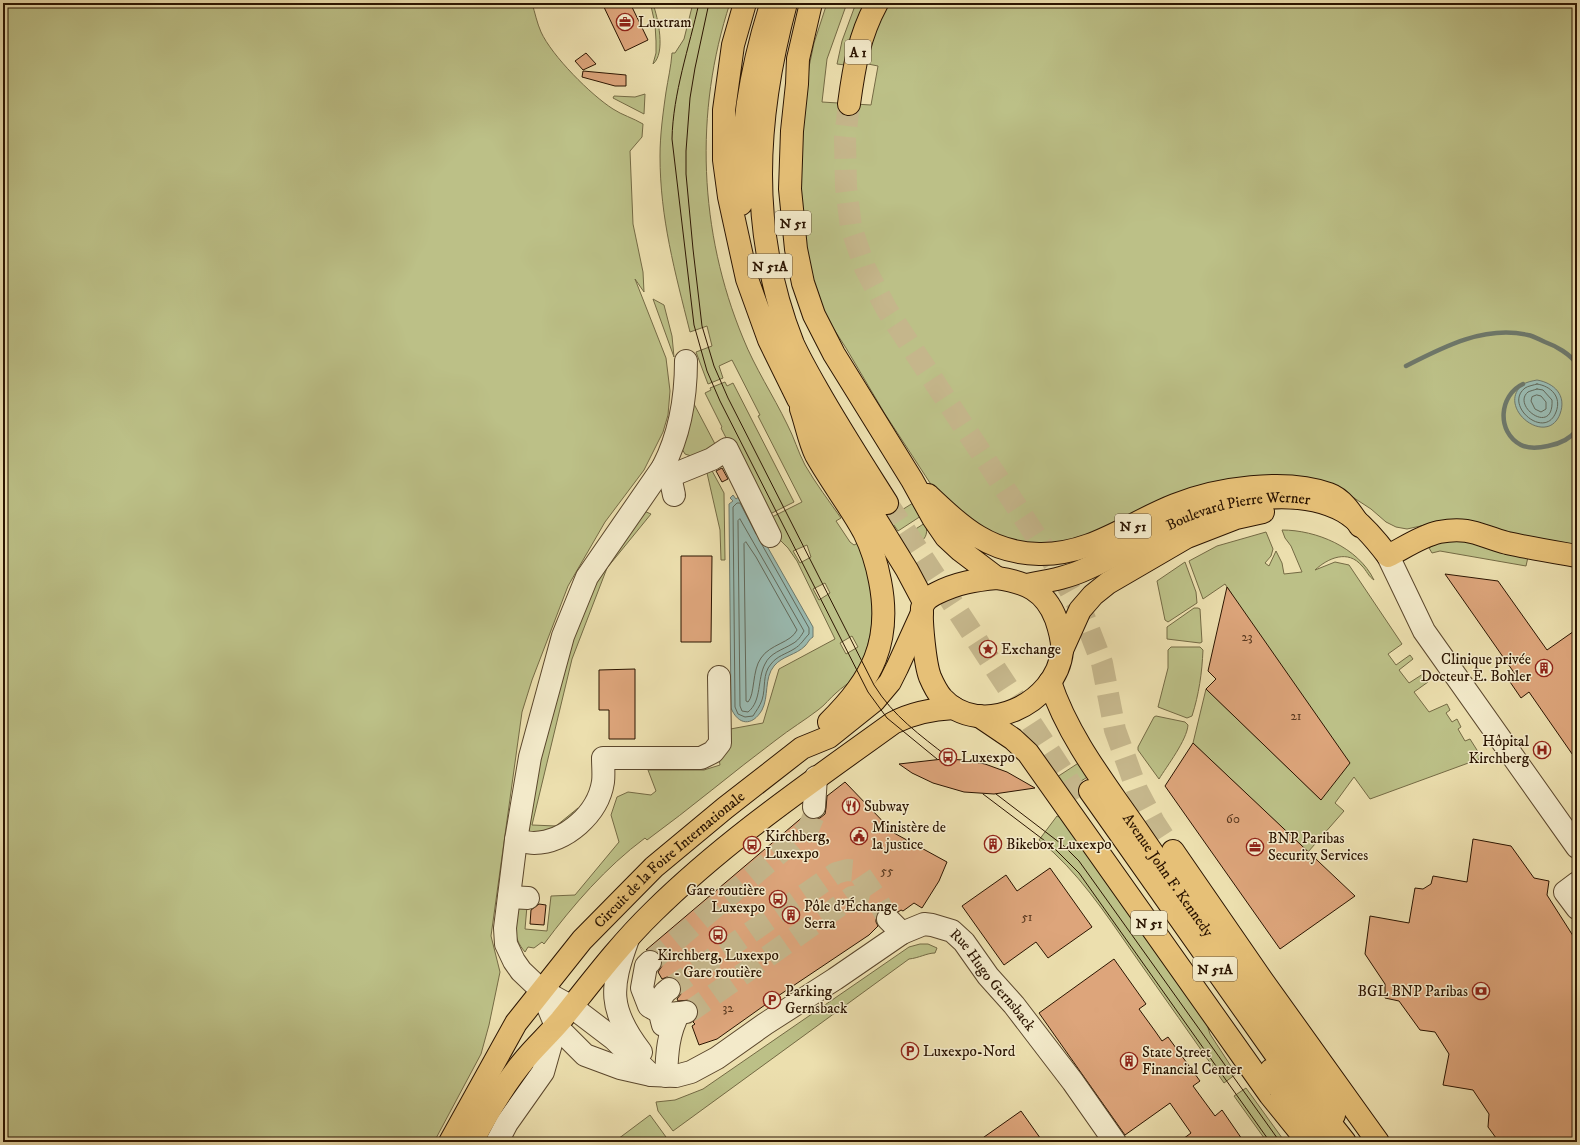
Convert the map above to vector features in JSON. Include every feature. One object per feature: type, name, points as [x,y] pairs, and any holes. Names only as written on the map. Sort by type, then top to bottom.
[{"type":"main road","name":"N 51","points":[[746,3],[733,45],[724,110],[724,160],[729,197],[748,279],[769,340],[798,399],[816,425],[907,570],[923,608],[930,676],[935,688],[942,698],[954,708],[966,714],[979,716],[997,715],[1013,711],[1027,704],[1039,695],[1050,682],[1058,667],[1062,650],[1060,629],[1053,611],[1041,596],[1027,585],[1012,580],[997,578],[957,584],[950,586],[923,608]]},
{"type":"main road","name":"N 51","points":[[742,249],[742,148],[748,96],[760,40],[772,3]]},
{"type":"main road","name":"N 51A","points":[[786,3],[775,43],[763,127],[760,168],[766,245],[770,265],[782,312],[794,345],[839,428],[892,500],[825,379],[806,341],[794,308],[779,242],[774,205],[776,121],[782,79],[801,3]]},
{"type":"main road","name":"N 51","points":[[811,3],[798,59],[792,131],[790,189],[796,249],[803,284],[814,315],[834,354],[912,480],[933,518],[946,537],[960,550],[997,578]]},
{"type":"main road","points":[[797,84],[804,63],[819,3]]},
{"type":"main road","name":"A 1","points":[[849,104],[855,65],[866,23],[877,3]]},
{"type":"main road","points":[[798,399],[816,454],[865,533],[876,562],[884,600],[884,619],[881,639],[868,674],[853,698],[802,748]]},
{"type":"main road","name":"N 51","points":[[912,480],[957,523],[980,539],[1012,550],[1040,554],[1062,552],[1088,546],[1118,534],[1152,515],[1175,505],[1200,496],[1228,490],[1285,487],[1307,489],[1330,494],[1347,507],[1360,526]]},
{"type":"main road","name":"Boulevard Pierre Werner","points":[[1027,585],[1066,577],[1086,569],[1180,520],[1204,510],[1229,504],[1265,499],[1303,499],[1324,503],[1344,512],[1376,540],[1388,556]]},
{"type":"main road","name":"Boulevard Pierre Werner","points":[[1062,650],[1080,610],[1093,595],[1126,572],[1210,527],[1236,518],[1267,511],[1291,510],[1315,512],[1338,517],[1360,526]]},
{"type":"main road","points":[[1388,556],[1436,532],[1452,530],[1467,530],[1506,542],[1577,556]]},
{"type":"main road","name":"Circuit de la Foire Internationale","points":[[450,1142],[516,1023],[582,940],[654,867],[725,808],[802,748],[829,737],[874,701],[890,682],[898,668],[923,608]]},
{"type":"main road","name":"Avenue John F. Kennedy","points":[[1050,682],[1057,703],[1084,752],[1151,851],[1292,1050],[1351,1142]]},
{"type":"main road","name":"Circuit de la Foire Internationale","points":[[472,1142],[505,1086],[526,1058],[556,1026],[628,939],[653,912],[691,878],[773,810],[816,777],[900,719],[932,709],[954,708]]},
{"type":"main road","name":"N 51","points":[[979,716],[1013,739],[1028,753],[1270,1095],[1308,1142]]},
{"type":"main road","name":"N 51A","points":[[1318,1142],[1269,1066],[1085,794],[1278,1059],[1344,1142]]},
{"type":"main road","points":[[1173,851],[1262,980],[1378,1142]]},
{"type":"street","points":[[669,479],[672,450],[684,402],[686,361]]},
{"type":"street","points":[[659,1075],[572,1007],[541,990],[520,970],[514,962],[506,944],[505,928],[518,897],[516,840],[530,758],[563,636],[587,576],[669,479],[712,459],[726,449],[770,536]]},
{"type":"street","points":[[1388,556],[1424,631],[1577,848]]},
{"type":"street","points":[[516,840],[534,843],[554,839],[575,828],[595,806],[603,783],[603,758],[701,758],[713,752],[720,743],[719,677]]},
{"type":"street","points":[[814,807],[816,777]]},
{"type":"street","points":[[1577,883],[1565,892],[1577,908]]},
{"type":"street","name":"Rue Hugo Gernsback","points":[[541,990],[556,1026],[585,1055],[620,1068],[659,1075],[691,1072],[717,1058],[765,1024],[835,979],[895,926],[932,924],[952,931],[964,942],[988,976],[1014,1005],[1073,1082],[1116,1142]]},
{"type":"street","points":[[628,939],[617,974],[615,994],[617,1013],[627,1034],[659,1075]]},
{"type":"street","points":[[650,962],[646,966],[642,988],[649,1006],[675,1013]]},
{"type":"street","points":[[669,989],[664,992],[659,1001],[675,1013]]},
{"type":"street","points":[[659,1075],[675,1013]]},
{"type":"street","points":[[497,1142],[507,1122],[543,1072],[556,1026]]},
{"type":"green space","points":[[3,3],[532,3],[541,32],[546,42],[583,85],[616,111],[643,124],[642,137],[630,151],[633,224],[643,272],[644,292],[635,279],[666,358],[670,391],[668,415],[663,432],[644,470],[605,522],[568,586],[532,680],[522,712],[491,936],[500,972],[489,1025],[481,1054],[434,1142],[3,1142]]},
{"type":"green space","points":[[693,3],[730,3],[718,44],[711,86],[707,129],[706,172],[710,214],[717,256],[728,298],[753,360],[782,413],[805,465],[841,518],[836,521],[850,542],[854,545],[858,543],[869,576],[872,593],[871,628],[868,645],[862,661],[850,682],[818,710],[760,752],[647,840],[645,838],[631,849],[591,887],[544,944],[542,942],[534,948],[528,947],[525,952],[516,936],[515,905],[527,906],[525,929],[547,931],[551,896],[575,895],[619,842],[611,815],[617,797],[628,792],[651,795],[656,791],[648,770],[704,770],[720,765],[719,759],[725,730],[763,723],[779,669],[835,639],[797,561],[788,548],[776,536],[768,519],[802,502],[758,416],[760,415],[732,360],[719,366],[723,378],[708,384],[696,352],[712,346],[707,326],[690,332],[669,245],[663,201],[660,156],[663,116],[672,53],[675,53],[684,39]],"holes":[[[807,545],[811,557],[800,563],[793,551]],[[825,583],[830,593],[819,600],[813,589]],[[852,636],[858,647],[846,654],[840,643]]]},
{"type":"green space","points":[[827,3],[847,3],[827,59],[822,102],[871,105],[878,66],[863,63],[887,3],[1577,3],[1577,546],[1508,533],[1487,525],[1467,520],[1443,521],[1407,529],[1396,527],[1386,522],[1371,509],[1351,496],[1333,487],[1074,543],[1024,544],[980,529],[934,489],[885,414],[828,320],[814,287],[803,243],[798,169],[809,67],[814,43]]},
{"type":"green space","points":[[856,3],[867,3],[845,65],[837,64],[842,41]]},
{"type":"green space","points":[[653,4],[659,26],[660,44],[657,59],[653,64],[656,53],[656,41],[655,24],[651,6]]},
{"type":"green space","points":[[645,94],[644,114],[613,98],[614,96],[635,97]]},
{"type":"green space","points":[[653,299],[664,305],[672,336],[674,357]]},
{"type":"green space","points":[[725,382],[727,386],[733,383],[794,502],[766,516],[721,428],[722,427],[705,393],[711,390],[710,388]]},
{"type":"green space","points":[[694,404],[715,444],[715,447],[694,457],[685,454],[682,449],[692,406]]},
{"type":"green space","points":[[710,467],[724,493],[725,560],[721,560],[720,530],[707,473]]},
{"type":"green space","points":[[913,503],[921,516],[898,531],[889,518]]},
{"type":"green space","points":[[644,511],[651,514],[607,568],[572,659],[532,825],[556,826],[578,808],[581,811],[569,822],[558,829],[545,833],[529,832],[526,825],[527,814],[567,652],[598,576]]},
{"type":"green space","points":[[925,523],[927,529],[926,534],[921,541],[912,543],[903,537]]},
{"type":"green space","points":[[1282,530],[1308,533],[1322,537],[1347,550],[1358,558],[1367,568],[1374,580],[1364,568],[1351,558],[1338,557],[1332,559],[1315,570],[1335,562],[1349,565],[1402,644],[1388,654],[1396,665],[1410,655],[1413,659],[1399,670],[1409,683],[1423,674],[1428,682],[1414,692],[1429,712],[1447,704],[1450,710],[1446,713],[1452,722],[1457,719],[1461,727],[1458,729],[1465,741],[1470,739],[1482,758],[1370,799],[1354,777],[1335,803],[1344,811],[1308,852],[1193,743],[1206,689],[1321,800],[1231,593],[1225,584],[1203,599],[1189,561],[1217,546],[1266,532],[1273,549],[1271,556],[1265,563],[1269,566],[1276,551],[1282,563],[1284,574],[1302,572],[1291,546],[1285,538]]},
{"type":"green space","points":[[1466,540],[1528,557],[1526,566],[1440,551],[1432,553],[1429,548],[1439,542]]},
{"type":"green space","points":[[1185,562],[1196,592],[1197,603],[1168,622],[1165,620],[1157,581]]},
{"type":"green space","points":[[1194,608],[1200,609],[1202,642],[1167,639],[1167,627]]},
{"type":"green space","points":[[1171,647],[1200,647],[1203,650],[1197,700],[1192,716],[1187,718],[1158,707],[1168,668],[1168,650]]},
{"type":"green space","points":[[1156,716],[1185,722],[1188,725],[1184,738],[1159,779],[1138,750],[1138,747],[1154,717]]},
{"type":"green space","points":[[1080,762],[1089,776],[1067,790],[1057,777]]},
{"type":"green space","points":[[1057,816],[1068,821],[1204,1015],[1210,1034],[1236,1074],[1224,1083],[1090,893],[1066,865],[1039,840]]},
{"type":"green space","points":[[920,944],[928,944],[937,948],[935,953],[909,959],[673,1131],[658,1111],[656,1102],[675,1100],[703,1089],[909,947]]},
{"type":"green space","points":[[1246,1088],[1285,1142],[1267,1142],[1234,1096]]},
{"type":"green space","points":[[650,1115],[666,1137],[659,1142],[614,1142]]},
{"type":"water","points":[[1537,380],[1554,387],[1558,391],[1562,401],[1560,414],[1554,423],[1545,427],[1535,426],[1526,421],[1519,413],[1515,404],[1516,394],[1522,385],[1527,382]]},
{"type":"water","points":[[733,495],[736,499],[741,495],[751,518],[813,627],[813,637],[805,646],[781,660],[774,666],[769,676],[762,710],[754,719],[745,722],[737,718],[731,708],[729,504],[733,501],[730,498]]},
{"type":"building","name":"Luxtram","points":[[602,3],[630,3],[648,40],[625,51]]},
{"type":"building","points":[[586,53],[596,64],[583,70],[575,61]]},
{"type":"building","points":[[583,71],[626,75],[626,86],[615,86],[582,77]]},
{"type":"building","points":[[722,468],[728,479],[722,482],[716,471]]},
{"type":"building","points":[[681,556],[712,556],[711,642],[681,642]]},
{"type":"building","name":"Clinique privée Docteur E. Bohler","points":[[1445,574],[1498,581],[1547,650],[1577,629],[1577,761],[1529,692],[1521,698],[1508,679],[1515,674]]},
{"type":"building","points":[[1227,587],[1350,763],[1321,800],[1206,689],[1216,679],[1208,671]]},
{"type":"building","points":[[635,669],[635,739],[609,739],[609,710],[599,710],[599,670]]},
{"type":"building","name":"BNP Paribas Security Services","points":[[1193,743],[1355,896],[1280,949],[1165,786]]},
{"type":"building","points":[[943,759],[964,760],[985,764],[1007,772],[1035,788],[994,794],[964,792],[933,783],[912,773],[899,764]]},
{"type":"building","name":"Pôle d'Échange Serra","points":[[845,782],[894,833],[947,862],[939,881],[922,908],[914,903],[903,911],[901,910],[898,912],[891,907],[885,907],[879,910],[876,916],[878,926],[869,935],[717,1039],[699,1045],[692,1026],[695,1024],[693,1022],[698,1016],[696,1004],[690,1000],[678,1001],[677,999],[681,994],[679,981],[673,977],[662,979],[658,972],[662,966],[662,958],[659,953],[654,950],[646,950],[805,815],[813,819],[820,818],[825,814],[827,796]]},
{"type":"building","name":"BGL BNP Paribas","points":[[1473,839],[1511,846],[1534,878],[1549,881],[1547,895],[1577,942],[1577,1142],[1499,1142],[1488,1127],[1489,1114],[1473,1090],[1443,1085],[1449,1054],[1435,1032],[1420,1030],[1399,1001],[1385,998],[1385,984],[1365,954],[1370,916],[1409,923],[1415,888],[1423,889],[1431,884],[1433,876],[1467,882]]},
{"type":"building","points":[[1050,868],[1092,927],[1048,958],[1036,942],[1004,965],[962,906],[1006,875],[1017,891]]},
{"type":"building","points":[[539,904],[546,905],[544,925],[530,924],[531,910]]},
{"type":"building","name":"State Street Financial Center","points":[[1114,959],[1146,1004],[1139,1009],[1162,1041],[1168,1037],[1200,1081],[1193,1086],[1215,1116],[1222,1110],[1244,1142],[1179,1142],[1191,1133],[1170,1103],[1125,1135],[1039,1013]]},
{"type":"building","points":[[1021,1111],[1043,1142],[977,1142]]},
{"type":"waterway","points":[[1406,366],[1450,345],[1480,335],[1496,333],[1512,333],[1530,336],[1554,346],[1567,354],[1577,364]]},
{"type":"waterway","points":[[1523,384],[1515,389],[1509,396],[1505,405],[1504,423],[1507,432],[1513,439],[1524,446],[1531,448],[1541,447],[1564,441],[1577,430]]},
{"type":"tunnel","points":[[849,104],[845,138],[846,187],[851,227],[865,268],[887,310],[1059,571],[1083,614],[1102,663],[1115,730],[1137,790],[1154,822],[1173,851]]},
{"type":"tunnel","points":[[887,503],[1080,798]]},
{"type":"tunnel","points":[[650,962],[808,829],[815,813],[814,807]]},
{"type":"tunnel","points":[[669,989],[836,873],[847,870],[858,871],[877,899],[888,919]]},
{"type":"tunnel","points":[[686,1012],[692,1010],[852,897],[865,896],[877,899]]},
{"type":"tram line","points":[[699,3],[678,88],[672,139],[694,325],[707,371],[720,401],[868,692],[887,718],[937,759]]},
{"type":"tram line","points":[[709,3],[690,98],[686,151],[686,174],[702,326],[714,366],[728,398],[874,685],[898,716],[948,757]]},
{"type":"tram line","points":[[983,794],[1053,847],[1079,873],[1270,1142]]},
{"type":"tram line","points":[[996,794],[1064,846],[1079,861],[1280,1142]]},
{"type":"place","name":"Luxtram","points":[[625,22]]},
{"type":"place","name":"Exchange","points":[[988,649]]},
{"type":"place","name":"Clinique privée Docteur E. Bohler","points":[[1544,668]]},
{"type":"place","name":"Hôpital Kirchberg","points":[[1542,750]]},
{"type":"place","name":"Luxexpo","points":[[948,757]]},
{"type":"place","name":"Subway","points":[[851,806]]},
{"type":"place","name":"Ministère de la justice","points":[[859,836]]},
{"type":"place","name":"Bikebox Luxexpo","points":[[993,844]]},
{"type":"place","name":"Kirchberg, Luxexpo","points":[[752,845]]},
{"type":"place","name":"BNP Paribas Security Services","points":[[1255,847]]},
{"type":"place","name":"Gare routière Luxexpo","points":[[778,899]]},
{"type":"place","name":"Pôle d'Échange Serra","points":[[791,915]]},
{"type":"place","name":"Kirchberg, Luxexpo - Gare routière","points":[[718,935]]},
{"type":"place","name":"BGL BNP Paribas","points":[[1481,991]]},
{"type":"place","name":"Parking Gernsback","points":[[772,1000]]},
{"type":"place","name":"Luxexpo-Nord","points":[[910,1051]]},
{"type":"place","name":"State Street Financial Center","points":[[1129,1061]]}]
